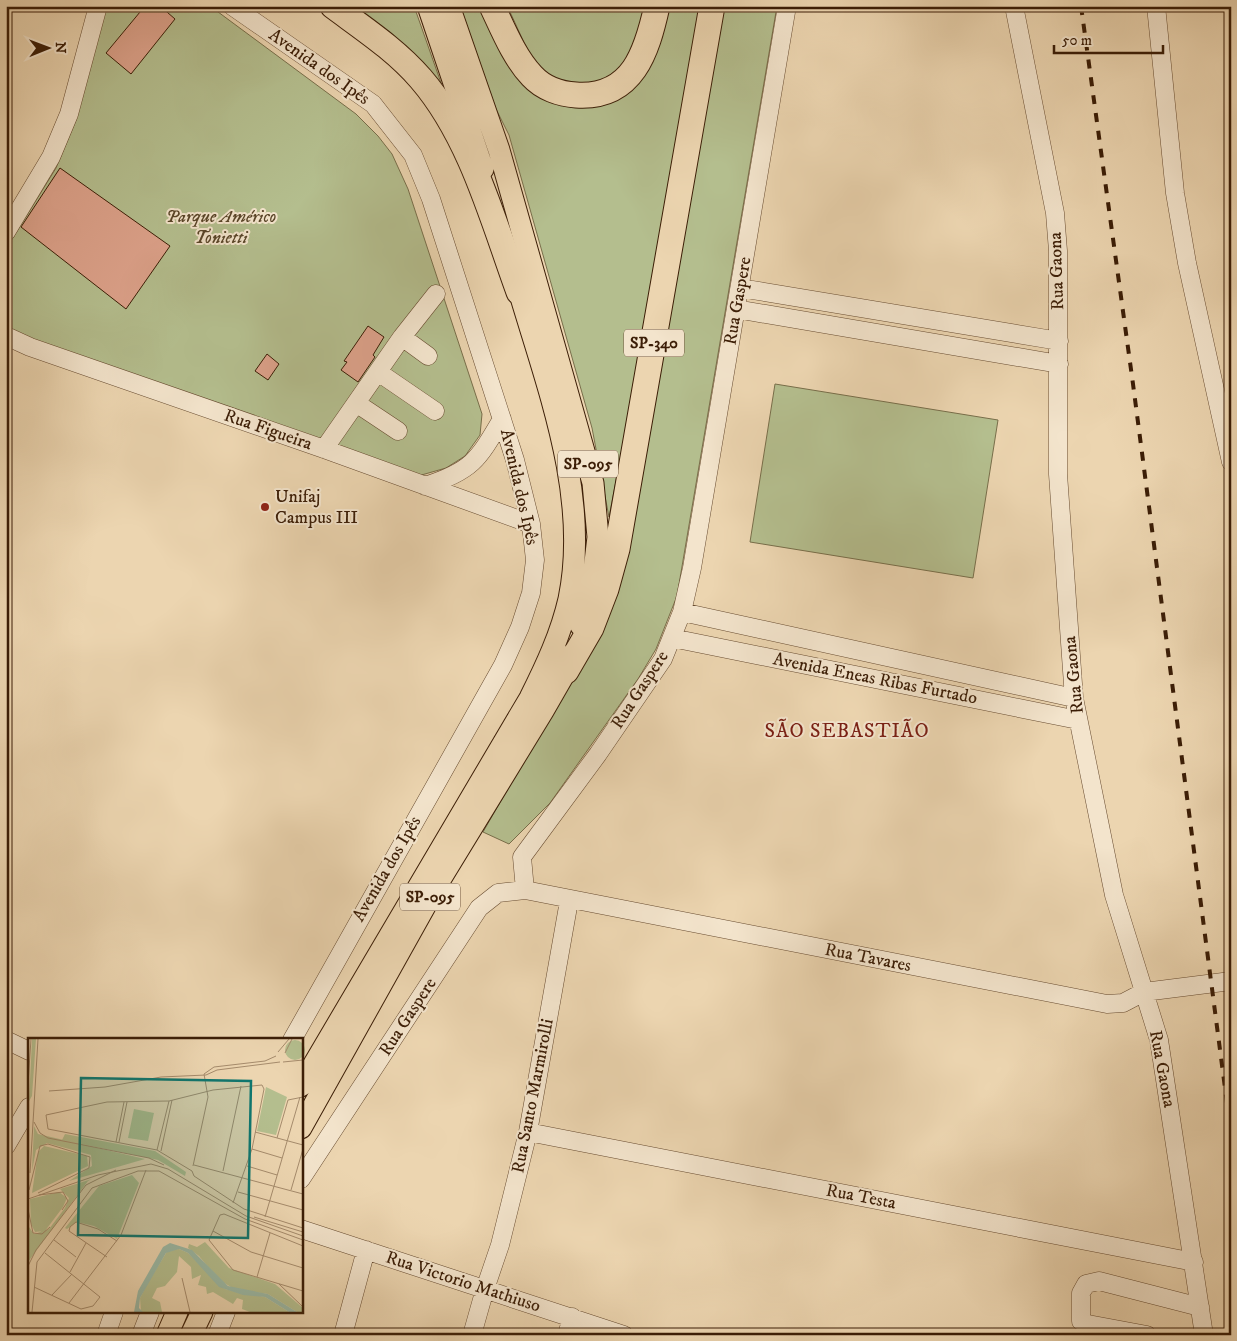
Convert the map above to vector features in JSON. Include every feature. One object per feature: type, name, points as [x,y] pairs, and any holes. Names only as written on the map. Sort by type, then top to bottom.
[{"type":"highway","points":[[333,6],[400,57],[439,103],[455,127],[519,292]]},
{"type":"highway","points":[[492,6],[517,56],[532,77],[548,88],[564,94],[585,96],[606,92],[620,84],[633,71],[641,60],[649,40],[657,6]]},
{"type":"highway","name":"SP-340","points":[[566,671],[591,628],[606,589],[617,548],[712,6]]},
{"type":"main road","name":"SP-095","points":[[302,1084],[530,698],[550,655],[569,599],[574,566],[575,536],[568,469],[477,148],[428,6]]},
{"type":"main road","name":"SP-095","points":[[302,1126],[438,883],[566,671],[585,616],[593,579],[598,537],[593,482],[499,150],[449,6]]},
{"type":"main road","points":[[167,1335],[176,1314]]},
{"type":"main road","points":[[192,1335],[201,1314]]},
{"type":"street","points":[[6,232],[51,157],[69,114],[98,6]]},
{"type":"street","name":"Avenida dos Ipês","points":[[232,6],[373,104],[413,155],[432,199],[515,460],[531,524],[535,560],[531,593],[520,627],[502,665],[293,1038]]},
{"type":"street","name":"Rua Gaspere","points":[[302,1177],[479,908],[498,893],[525,890],[522,857],[664,659],[682,612],[692,568],[787,6]]},
{"type":"street","name":"Rua Gaona","points":[[1014,6],[1055,213],[1058,251],[1058,474],[1074,698],[1114,895],[1159,1040],[1204,1335]]},
{"type":"street","points":[[1156,6],[1175,193],[1187,263],[1231,462]]},
{"type":"street","points":[[740,288],[1059,341]]},
{"type":"street","points":[[324,449],[402,337],[436,294]]},
{"type":"street","points":[[736,309],[1059,364]]},
{"type":"street","name":"Rua Figueira","points":[[6,336],[30,347],[324,449],[531,524]]},
{"type":"street","points":[[402,337],[428,356]]},
{"type":"street","points":[[378,372],[435,411]]},
{"type":"street","points":[[356,403],[398,431]]},
{"type":"street","points":[[425,486],[450,478],[469,468],[480,456],[502,419]]},
{"type":"street","name":"Avenida Eneas Ribas Furtado","points":[[682,612],[1074,698]]},
{"type":"street","name":"Avenida Eneas Ribas Furtado","points":[[672,638],[1078,720]]},
{"type":"street","name":"Rua Tavares","points":[[525,890],[569,901],[1107,1004],[1123,1003],[1144,992],[1231,981]]},
{"type":"street","name":"Rua Santo Marmirolli","points":[[472,1335],[500,1245],[528,1132],[569,901]]},
{"type":"street","points":[[6,1040],[28,1051]]},
{"type":"street","points":[[6,1146],[28,1109]]},
{"type":"street","name":"Rua Testa","points":[[528,1132],[1194,1262]]},
{"type":"street","name":"Rua Victorio Mathiuso","points":[[302,1229],[624,1335]]},
{"type":"street","points":[[343,1335],[366,1250]]},
{"type":"street","points":[[1147,1335],[1081,1321],[1081,1293],[1086,1284],[1099,1281],[1200,1307]]},
{"type":"street","points":[[106,1335],[113,1314]]},
{"type":"street","points":[[142,1335],[149,1314]]},
{"type":"street","points":[[217,1335],[225,1314]]},
{"type":"street","points":[[567,1335],[572,1317]]},
{"type":"green space","name":"Parque Américo Tonietti","points":[[100,6],[210,6],[356,114],[378,136],[392,154],[408,189],[482,414],[480,435],[465,456],[446,468],[418,476],[6,332],[6,249],[56,168],[76,120]]},
{"type":"green space","points":[[346,6],[414,6],[447,100]]},
{"type":"green space","points":[[460,6],[484,6],[514,68],[614,100],[634,88],[647,71],[656,50],[667,6],[706,6],[683,136],[609,517],[592,428],[509,135],[496,109]]},
{"type":"green space","points":[[507,6],[644,6],[632,51],[626,63],[617,73],[606,80],[592,83],[574,83],[553,78],[545,73],[536,63]]},
{"type":"green space","points":[[721,6],[777,6],[677,596],[656,649],[638,679],[550,803],[509,844],[483,832],[605,620]]},
{"type":"green space","points":[[775,384],[998,420],[973,578],[750,542]]},
{"type":"building","points":[[145,6],[160,6],[175,19],[131,74],[106,53]]},
{"type":"building","points":[[60,168],[170,246],[126,309],[21,227]]},
{"type":"building","points":[[368,326],[384,337],[373,355],[375,357],[358,382],[341,370],[347,362],[344,361]]},
{"type":"building","points":[[267,354],[279,364],[268,380],[255,371]]},
{"type":"railway","points":[[1081,6],[1133,384],[1231,1134]]},
{"type":"place","name":"Unifaj Campus III","points":[[265,507]]},
{"type":"district","name":"SÃO SEBASTIÃO","points":[[847,731]]}]
